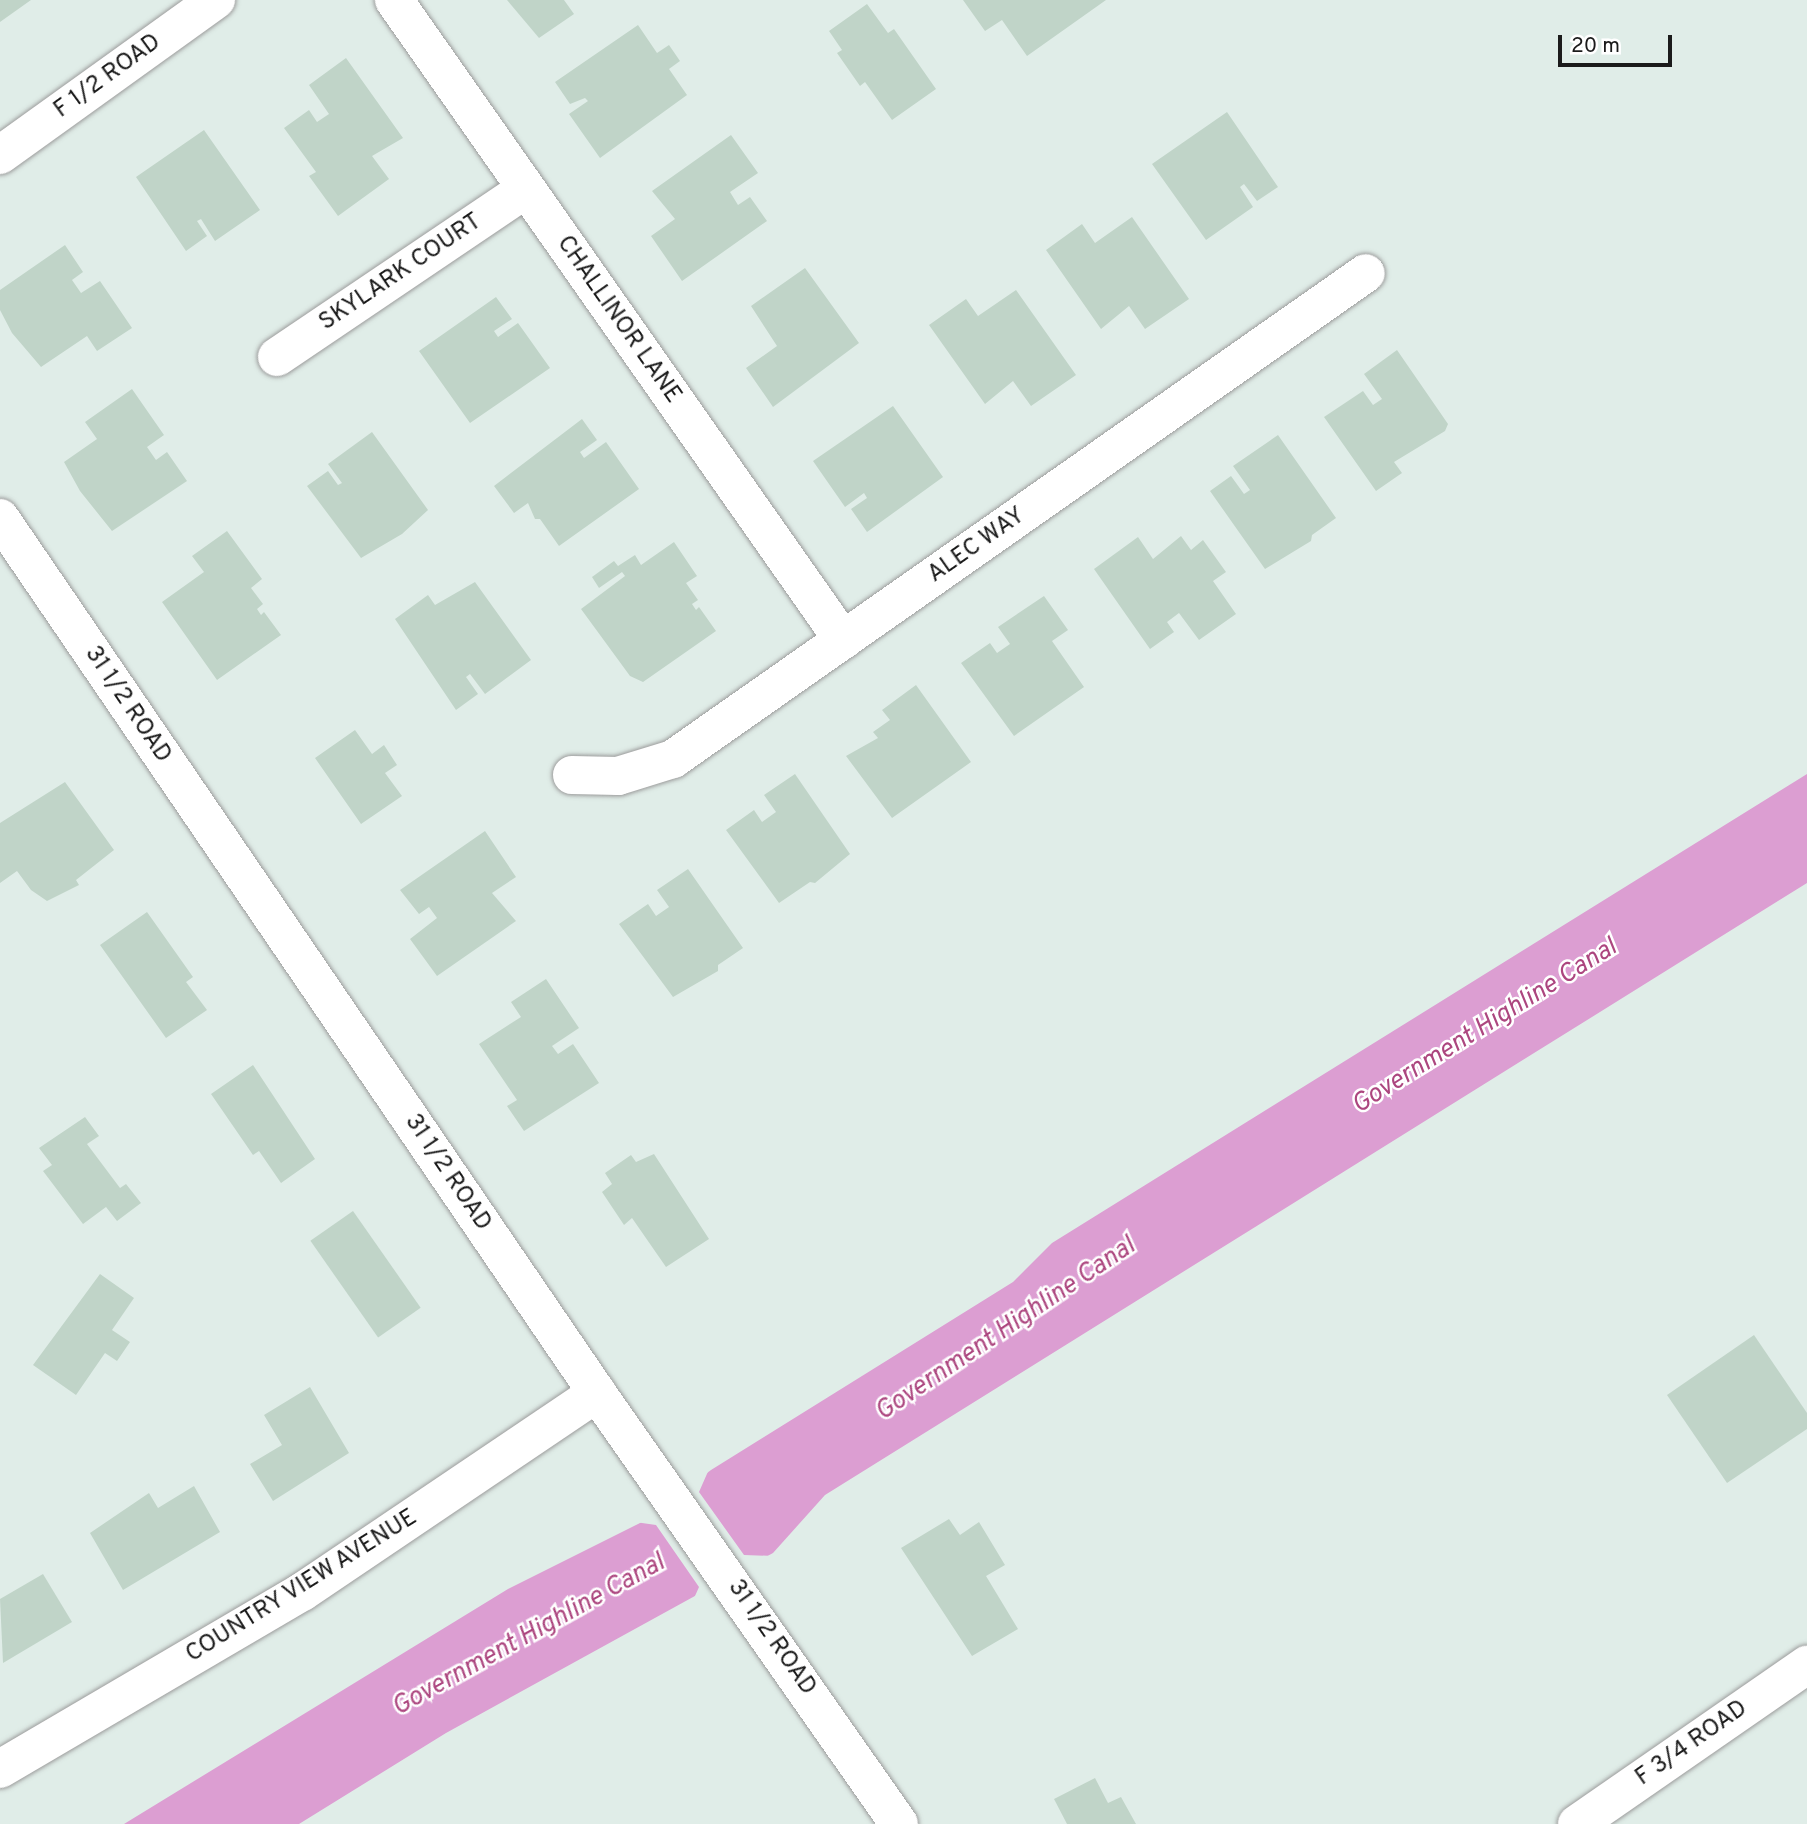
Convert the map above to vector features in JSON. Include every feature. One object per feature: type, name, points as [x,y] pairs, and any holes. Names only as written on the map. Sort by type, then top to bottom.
[{"type":"street","name":"F 1/2 ROAD","points":[[0,155],[216,0]]},
{"type":"street","name":"CHALLINOR LANE","points":[[394,0],[843,640]]},
{"type":"street","name":"SKYLARK COURT","points":[[277,357],[526,189]]},
{"type":"street","name":"ALEC WAY","points":[[572,775],[618,776],[673,759],[1366,273]]},
{"type":"street","name":"31 1/2 ROAD","points":[[0,519],[597,1393],[732,1582],[899,1824]]},
{"type":"street","name":"COUNTRY VIEW AVENUE","points":[[0,1769],[302,1592],[597,1393]]},
{"type":"street","name":"F 3/4 ROAD","points":[[1577,1824],[1807,1665]]},
{"type":"water","name":"Government Highline Canal","points":[[1807,774],[1807,883],[825,1495],[773,1553],[446,1733],[299,1824],[124,1824],[508,1589],[640,1523],[711,1470],[1013,1282],[1052,1243]]},
{"type":"pier","points":[[710,1467],[699,1492],[744,1555],[774,1556],[691,1605],[699,1587],[656,1525],[635,1522]]},
{"type":"building","points":[[0,0],[31,0],[0,22]]},
{"type":"building","points":[[507,0],[564,0],[574,14],[539,38]]},
{"type":"building","points":[[963,0],[1106,0],[1027,56],[1002,20],[985,31]]},
{"type":"building","points":[[867,4],[888,33],[894,29],[936,89],[892,120],[865,82],[860,86],[837,53],[842,50],[829,31]]},
{"type":"building","points":[[638,25],[657,53],[669,45],[680,61],[669,69],[687,95],[600,158],[569,114],[588,101],[585,98],[570,104],[555,82]]},
{"type":"building","points":[[346,58],[403,138],[372,156],[389,179],[338,216],[309,176],[316,172],[284,128],[309,110],[317,122],[329,114],[309,85]]},
{"type":"building","points":[[1227,112],[1278,187],[1257,201],[1244,184],[1240,187],[1253,207],[1206,240],[1152,164]]},
{"type":"building","points":[[204,130],[260,210],[215,241],[201,219],[197,221],[207,236],[186,251],[136,177]]},
{"type":"building","points":[[731,135],[758,173],[730,192],[738,205],[750,197],[767,221],[682,281],[651,236],[675,219],[652,191]]},
{"type":"building","points":[[1132,217],[1189,299],[1145,329],[1129,306],[1101,329],[1046,250],[1082,224],[1095,243]]},
{"type":"building","points":[[65,245],[83,272],[72,280],[81,293],[100,281],[132,328],[97,351],[87,336],[41,367],[12,333],[0,310],[0,290]]},
{"type":"building","points":[[805,268],[859,343],[773,407],[746,368],[777,346],[751,306]]},
{"type":"building","points":[[1016,290],[1076,375],[1031,406],[1013,381],[985,404],[929,325],[966,299],[978,316]]},
{"type":"building","points":[[496,297],[512,319],[494,331],[498,337],[518,323],[550,368],[470,423],[419,351]]},
{"type":"building","points":[[1397,350],[1448,424],[1445,431],[1394,462],[1402,473],[1376,491],[1324,417],[1363,391],[1373,405],[1382,399],[1364,374]]},
{"type":"building","points":[[132,389],[164,435],[147,447],[156,460],[167,452],[187,481],[112,531],[80,491],[64,462],[97,439],[85,422]]},
{"type":"building","points":[[893,406],[943,477],[867,532],[851,509],[867,498],[864,493],[845,507],[813,461]]},
{"type":"building","points":[[582,419],[597,440],[580,452],[584,458],[606,442],[639,489],[559,546],[540,519],[535,519],[528,503],[514,513],[494,486]]},
{"type":"building","points":[[372,432],[428,510],[402,534],[361,558],[307,486],[328,471],[338,485],[342,483],[328,464]]},
{"type":"building","points":[[1278,435],[1336,518],[1312,535],[1311,541],[1265,569],[1210,491],[1231,476],[1244,494],[1250,490],[1233,466]]},
{"type":"building","points":[[227,531],[262,579],[251,588],[263,604],[257,609],[261,615],[264,612],[281,635],[217,680],[162,602],[204,572],[192,556]]},
{"type":"building","points":[[1181,536],[1191,550],[1203,540],[1226,572],[1213,581],[1236,614],[1199,640],[1179,613],[1167,622],[1174,632],[1150,649],[1094,569],[1138,537],[1153,559]]},
{"type":"building","points":[[674,542],[697,576],[686,583],[698,600],[692,604],[696,610],[699,607],[716,631],[643,682],[630,676],[581,609],[625,576],[622,572],[599,588],[592,577],[614,561],[618,566],[635,555],[641,565]]},
{"type":"building","points":[[475,582],[531,660],[485,694],[470,674],[466,677],[478,694],[456,710],[395,619],[428,595],[435,605]]},
{"type":"building","points":[[1044,596],[1068,630],[1052,641],[1084,687],[1014,736],[961,663],[990,643],[997,653],[1010,644],[998,627]]},
{"type":"building","points":[[916,685],[971,762],[892,818],[846,756],[878,738],[873,732],[890,720],[882,710]]},
{"type":"building","points":[[355,730],[372,754],[384,745],[397,765],[385,773],[402,796],[361,824],[315,758]]},
{"type":"building","points":[[795,774],[850,854],[815,883],[810,882],[779,903],[726,830],[754,810],[762,822],[776,812],[764,795]]},
{"type":"building","points":[[65,782],[114,850],[76,880],[79,885],[47,901],[31,890],[17,871],[0,883],[0,823]]},
{"type":"building","points":[[485,831],[516,877],[492,893],[516,921],[437,976],[410,939],[437,918],[429,907],[419,914],[400,890]]},
{"type":"building","points":[[688,869],[743,948],[718,965],[718,971],[673,997],[619,924],[648,904],[656,916],[669,907],[657,890]]},
{"type":"building","points":[[147,912],[193,977],[186,982],[207,1010],[166,1038],[100,945]]},
{"type":"building","points":[[546,979],[579,1028],[552,1046],[558,1054],[573,1044],[599,1083],[524,1131],[507,1106],[517,1100],[479,1044],[521,1017],[511,1002]]},
{"type":"building","points":[[253,1065],[315,1159],[281,1183],[259,1151],[253,1155],[211,1094]]},
{"type":"building","points":[[85,1117],[99,1136],[87,1144],[120,1188],[126,1184],[141,1203],[117,1221],[106,1207],[83,1224],[43,1171],[52,1165],[39,1148]]},
{"type":"building","points":[[654,1154],[709,1239],[666,1267],[632,1218],[624,1225],[602,1192],[612,1184],[605,1173],[631,1155],[636,1162]]},
{"type":"building","points":[[353,1211],[421,1308],[378,1337],[310,1241]]},
{"type":"building","points":[[100,1274],[134,1298],[112,1330],[130,1342],[117,1361],[105,1353],[76,1395],[33,1365]]},
{"type":"building","points":[[1754,1335],[1807,1413],[1807,1429],[1727,1483],[1667,1395]]},
{"type":"building","points":[[310,1387],[349,1453],[273,1501],[250,1464],[282,1445],[264,1415]]},
{"type":"building","points":[[194,1486],[220,1532],[123,1590],[90,1533],[149,1493],[158,1508]]},
{"type":"building","points":[[949,1519],[960,1535],[979,1522],[1005,1565],[986,1576],[1018,1629],[972,1656],[901,1548]]},
{"type":"building","points":[[43,1574],[72,1622],[3,1663],[0,1599]]},
{"type":"building","points":[[1095,1778],[1108,1803],[1121,1797],[1136,1824],[1067,1824],[1054,1799]]}]
